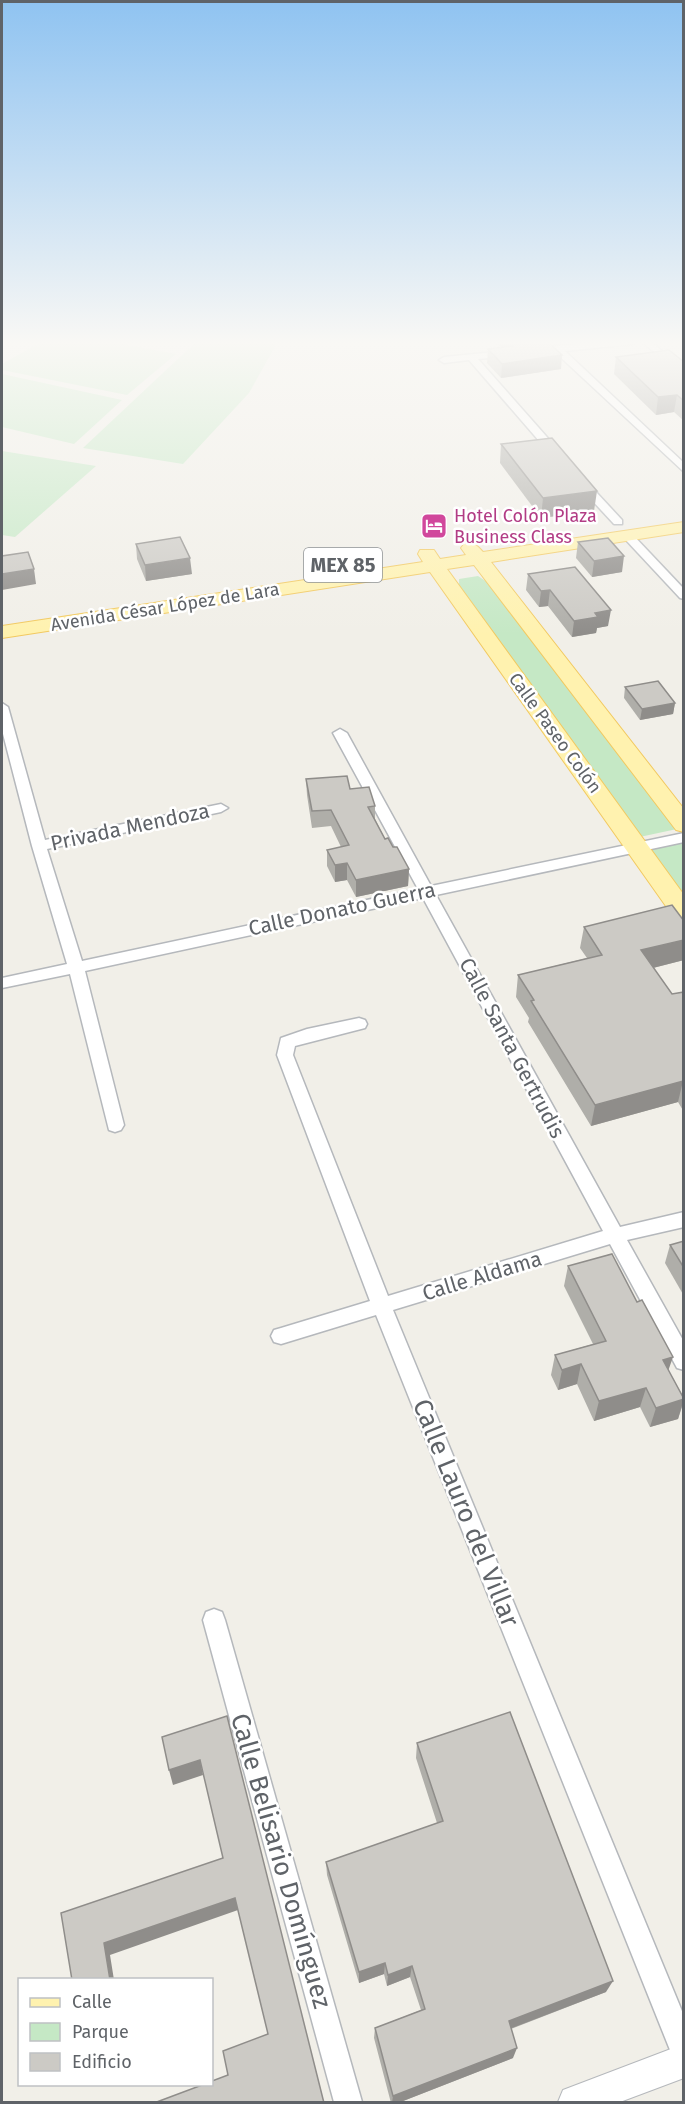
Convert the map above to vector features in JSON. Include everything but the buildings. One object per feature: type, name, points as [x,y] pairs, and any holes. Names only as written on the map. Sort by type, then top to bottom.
[{"type":"main road","name":"Avenida César López de Lara","points":[[2,632],[436,567],[474,553],[623,529],[684,513]]},
{"type":"main road","name":"Avenida César López de Lara","points":[[623,529],[684,527]]},
{"type":"main road","points":[[474,553],[684,825]]},
{"type":"main road","name":"Avenida César López de Lara","points":[[2,617],[436,567]]},
{"type":"main road","points":[[436,567],[455,576],[470,573],[481,574],[495,580]]},
{"type":"main road","name":"Calle Paseo Colón","points":[[436,567],[684,913]]},
{"type":"street","points":[[543,439],[567,466]]},
{"type":"street","points":[[655,439],[684,469]]},
{"type":"street","points":[[574,475],[684,596]]},
{"type":"street","points":[[2,707],[39,846],[76,967],[115,1125]]},
{"type":"street","name":"Calle Santa Gertrudis","points":[[340,734],[684,1362]]},
{"type":"street","name":"Privada Mendoza","points":[[39,846],[221,808]]},
{"type":"street","name":"Calle Donato Guerra","points":[[2,982],[684,837]]},
{"type":"street","name":"Calle Lauro del Villar","points":[[359,1024],[307,1035],[287,1042],[285,1055],[382,1306],[684,2050]]},
{"type":"street","name":"Calle Aldama","points":[[281,1336],[614,1236],[684,1219]]},
{"type":"street","name":"Calle Belisario Domínguez","points":[[214,1620],[348,2103]]},
{"type":"street","points":[[574,2103],[684,2061]]},
{"type":"green space","points":[[54,439],[79,439],[74,444]]},
{"type":"green space","points":[[92,439],[206,439],[183,464],[83,448]]},
{"type":"green space","points":[[2,451],[96,466],[15,537],[2,535]]},
{"type":"green space","points":[[478,576],[496,588],[677,829],[635,838],[459,593],[459,579]]},
{"type":"green space","points":[[683,841],[683,904],[644,850]]},
{"type":"place","name":"Hotel Colón Plaza Business Class","points":[[434,526]]}]
